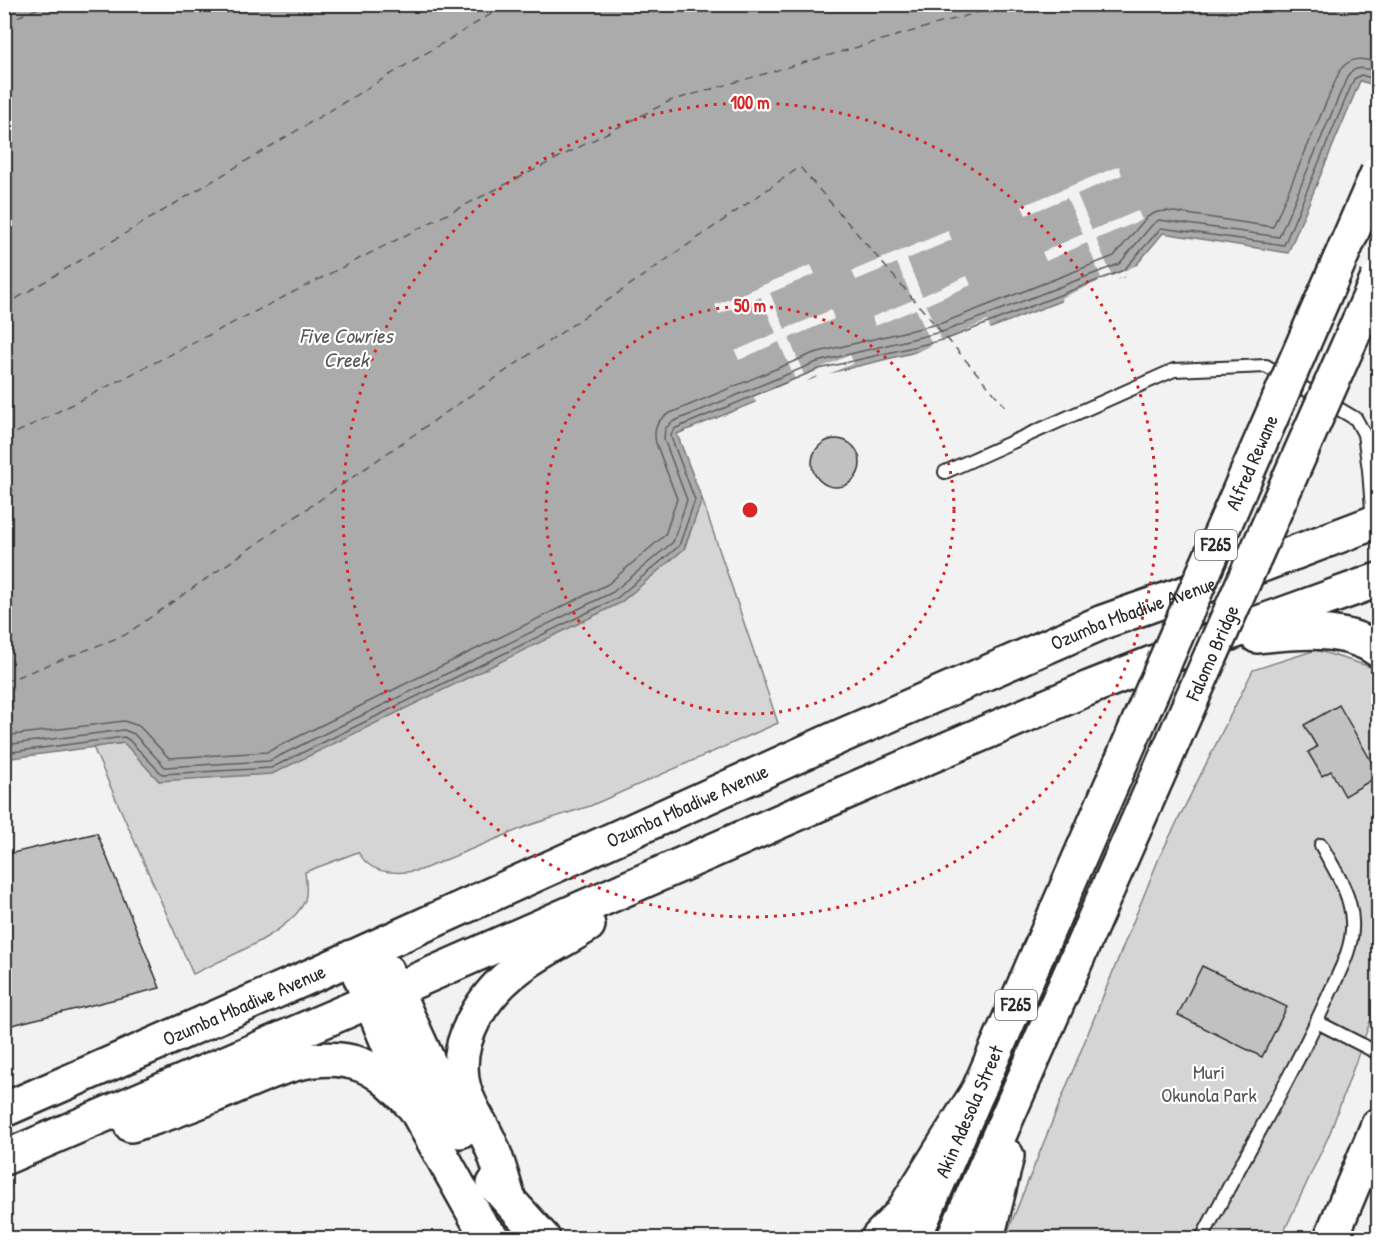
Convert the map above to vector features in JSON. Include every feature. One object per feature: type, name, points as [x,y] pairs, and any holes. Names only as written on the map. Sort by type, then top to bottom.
[{"type":"main road","name":"Alfred Rewane","points":[[1053,919],[1378,172]]},
{"type":"main road","name":"Falomo Bridge","points":[[1090,929],[1378,278]]},
{"type":"main road","name":"Ozumba Mbadiwe Avenue","points":[[4,1110],[828,742],[1103,622],[1377,527]]},
{"type":"main road","points":[[4,1159],[1089,688],[1211,640],[1378,580]]},
{"type":"main road","points":[[1211,640],[1310,631],[1343,636],[1378,650]]},
{"type":"main road","points":[[509,1200],[492,1146],[464,1089],[463,1046],[470,1027],[490,995],[521,965],[596,920],[635,886]]},
{"type":"main road","name":"Akin Adesola Street","points":[[914,1239],[1053,919]]},
{"type":"main road","name":"Akin Adesola Street","points":[[954,1239],[1090,929]]},
{"type":"main road","points":[[364,951],[382,996],[415,1108],[481,1226],[492,1239]]},
{"type":"main road","points":[[382,996],[480,1170],[543,1239]]},
{"type":"main road","points":[[4,1159],[148,1120],[293,1064],[309,1061],[333,1060],[361,1064],[391,1083],[415,1108]]},
{"type":"main road","points":[[987,1239],[1026,1074]]},
{"type":"main road","points":[[878,1239],[901,1214],[978,1091]]},
{"type":"main road","points":[[1331,1239],[1378,1125]]},
{"type":"lane","points":[[945,472],[1174,370],[1266,366],[1356,419],[1364,434],[1377,527]]},
{"type":"lane","points":[[1369,470],[1378,485]]},
{"type":"lane","points":[[1202,1239],[1254,1139],[1287,1082],[1345,958],[1353,923],[1348,895],[1322,845]]},
{"type":"lane","points":[[1317,1022],[1378,1053]]},
{"type":"green space","points":[[702,499],[778,723],[590,806],[530,825],[421,870],[386,872],[373,868],[358,852],[305,872],[307,890],[305,900],[298,912],[287,923],[256,943],[193,974],[93,747],[125,743],[159,781],[684,549]]},
{"type":"green space","name":"Muri Okunola Park","points":[[1316,650],[1371,667],[1378,676],[1378,1000],[1330,1133],[1281,1238],[1005,1238],[1159,858],[1253,670]]},
{"type":"water","name":"Five Cowries Creek","points":[[4,5],[1378,5],[1378,86],[1360,81],[1288,253],[1163,233],[1128,275],[949,344],[821,375],[677,434],[702,499],[684,549],[620,603],[272,774],[159,781],[124,743],[5,759]]},
{"type":"pier","points":[[1119,166],[1122,175],[1077,194],[1092,230],[1138,211],[1142,220],[1096,239],[1112,276],[1142,263],[1130,278],[1120,281],[1126,276],[1111,285],[1063,303],[1061,298],[1102,280],[1087,243],[1046,261],[1042,252],[1083,234],[1067,198],[1026,215],[1022,206]]},
{"type":"pier","points":[[948,231],[952,240],[907,259],[922,296],[967,276],[971,285],[926,305],[941,341],[987,321],[991,330],[950,347],[955,342],[943,349],[901,359],[932,345],[916,309],[875,326],[872,317],[913,300],[897,263],[856,280],[852,271]]},
{"type":"pier","points":[[811,265],[815,274],[770,293],[785,329],[831,310],[834,319],[789,338],[804,375],[850,355],[854,363],[809,383],[818,376],[812,378],[801,386],[757,404],[753,397],[795,379],[779,342],[739,360],[735,351],[776,333],[761,297],[719,314],[715,305]]},
{"type":"building","points":[[836,439],[853,446],[860,463],[853,480],[836,487],[819,480],[812,463],[819,446]]},
{"type":"building","points":[[1339,705],[1378,773],[1378,776],[1345,796],[1331,771],[1322,776],[1308,752],[1317,747],[1304,725]]},
{"type":"building","points":[[97,833],[160,988],[4,1027],[4,855]]},
{"type":"building","points":[[1202,966],[1287,1007],[1262,1057],[1178,1015]]},
{"type":"ferry route","points":[[4,22],[50,4]]},
{"type":"ferry route","points":[[4,306],[508,4]]},
{"type":"ferry route","points":[[4,439],[670,101],[1007,4]]},
{"type":"ferry route","points":[[4,682],[125,635],[800,167],[1005,406]]}]
